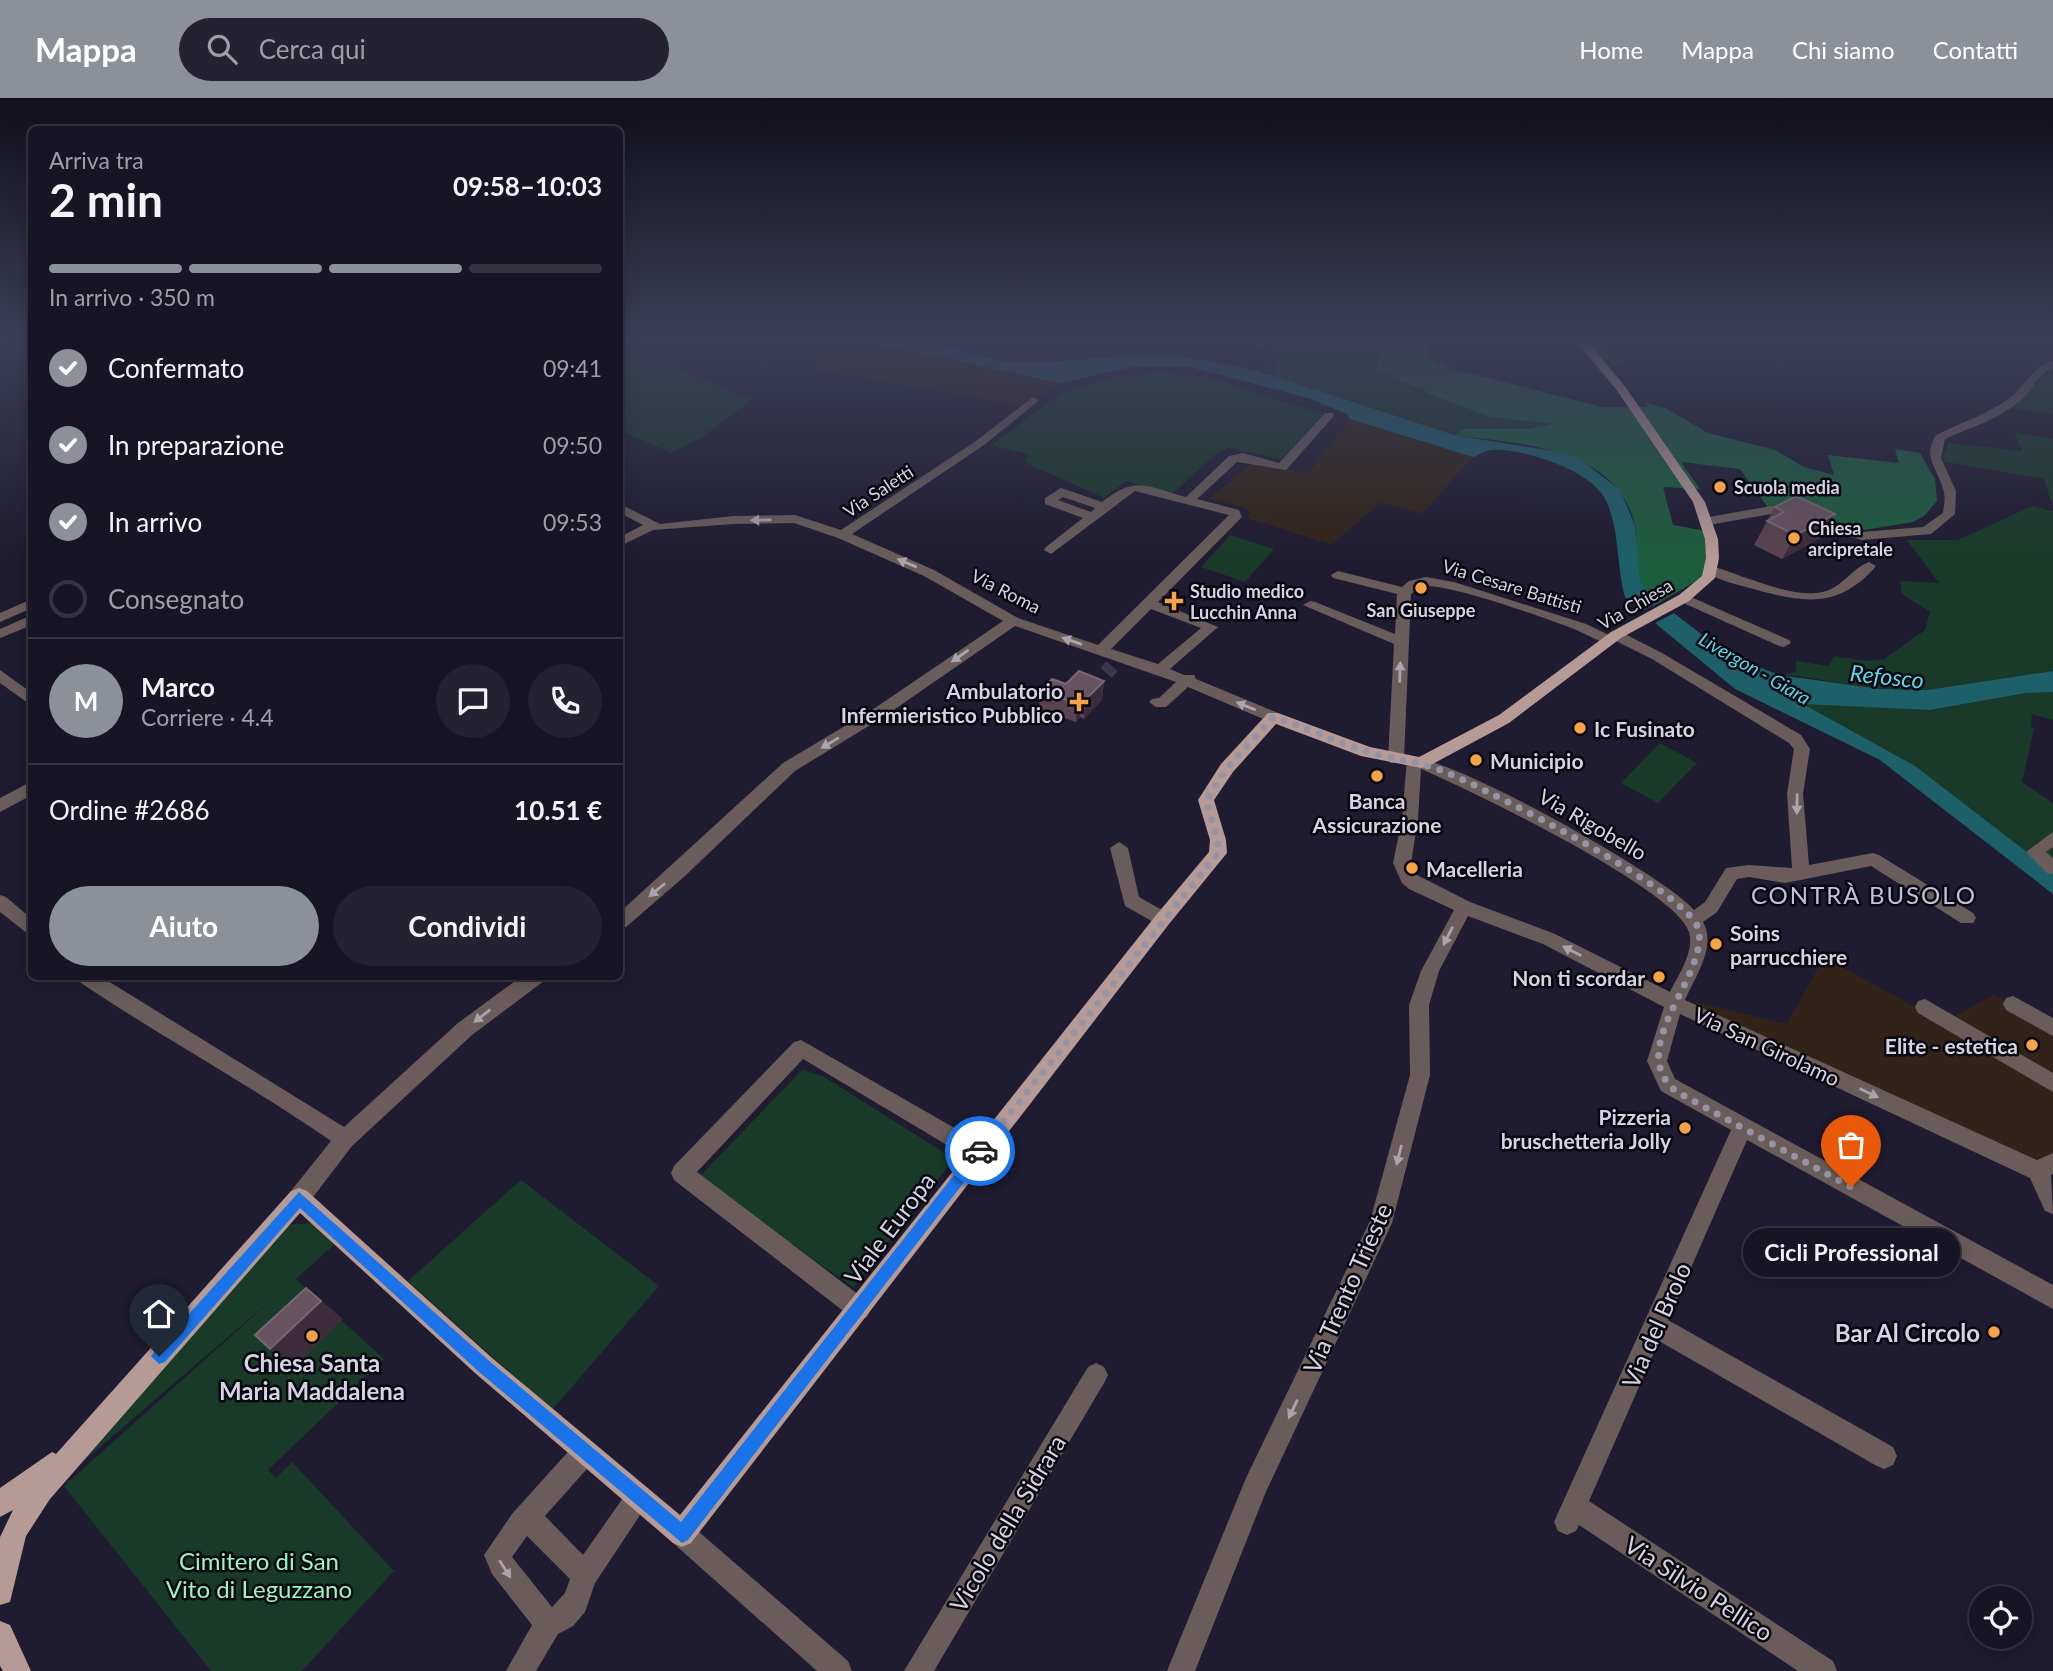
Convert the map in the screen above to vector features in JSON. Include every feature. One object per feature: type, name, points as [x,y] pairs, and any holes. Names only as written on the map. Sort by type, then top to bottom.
[{"type":"main road","points":[[1638,413],[1709,521],[1713,542],[1711,570]]},
{"type":"main road","name":"Via Chiesa","points":[[1410,761],[1504,719],[1613,637],[1684,598],[1708,578],[1711,570]]},
{"type":"main road","name":"Via Roma","points":[[1273,717],[1367,751],[1410,761]]},
{"type":"main road","name":"Viale Europa","points":[[682,1534],[1163,919],[1218,853],[1218,841],[1206,800],[1227,768],[1273,717]]},
{"type":"main road","points":[[1,1574],[9,1544],[41,1490],[299,1198],[358,1254],[584,1453],[682,1534]]},
{"type":"main road","points":[[0,1504],[86,1439]]},
{"type":"main road","points":[[0,1635],[2,1645],[17,1671]]},
{"type":"street","name":"Via Saletti","points":[[843,535],[980,443],[1016,413]]},
{"type":"street","points":[[1709,521],[1771,510],[1862,536],[1926,531],[1949,514],[1950,492],[1938,470],[1934,446],[1940,437],[1989,413]]},
{"type":"street","points":[[1190,499],[1233,459],[1243,457],[1282,467],[1329,415]]},
{"type":"street","points":[[1051,550],[1125,490],[1135,487],[1229,509],[1236,517],[1101,650]]},
{"type":"street","points":[[1091,516],[1049,501],[1061,492],[1103,507]]},
{"type":"street","points":[[623,510],[656,526]]},
{"type":"street","name":"Via Roma","points":[[656,526],[795,519],[843,535],[929,573],[1013,621],[1187,679],[1273,717]]},
{"type":"street","points":[[623,541],[656,526]]},
{"type":"street","points":[[1711,570],[1740,581],[1815,597],[1846,586],[1869,566]]},
{"type":"street","points":[[1338,575],[1405,592],[1401,640],[1410,761],[1410,820],[1402,863],[1415,884],[1464,906]]},
{"type":"street","name":"Via Cesare Battisti","points":[[1405,592],[1409,585],[1419,581],[1444,584],[1613,637],[1657,656],[1795,739],[1802,749],[1796,809],[1801,872]]},
{"type":"street","points":[[1684,598],[1784,643]]},
{"type":"street","points":[[1149,603],[1211,627],[1160,670]]},
{"type":"street","points":[[0,618],[28,605]]},
{"type":"street","points":[[1310,606],[1401,640]]},
{"type":"street","points":[[0,634],[28,621]]},
{"type":"street","points":[[623,919],[679,871],[789,767],[880,712],[1013,621]]},
{"type":"street","points":[[0,675],[28,698]]},
{"type":"street","points":[[1157,702],[1161,704],[1187,679]]},
{"type":"street","name":"Via Rigobello","points":[[1410,761],[1511,803],[1664,892],[1694,919]]},
{"type":"street","points":[[0,806],[28,789]]},
{"type":"street","points":[[2053,838],[2035,852],[2053,869]]},
{"type":"street","points":[[1119,848],[1131,901],[1163,919]]},
{"type":"street","points":[[1967,918],[1873,859],[1823,871],[1785,876],[1749,871],[1731,873],[1711,907],[1694,919],[1699,931],[1696,954],[1674,1003],[1657,1061],[1663,1079],[1677,1092],[2053,1298]]},
{"type":"street","points":[[0,902],[28,926]]},
{"type":"street","name":"Via San Girolamo","points":[[1464,906],[1549,939],[1674,1003],[2045,1167],[2053,1204]]},
{"type":"street","name":"Via Trento Trieste","points":[[1181,1671],[1255,1487],[1381,1223],[1420,1075],[1419,1005],[1430,971],[1464,906]]},
{"type":"street","points":[[91,980],[143,1015],[303,1110],[345,1139]]},
{"type":"street","points":[[299,1198],[345,1139],[465,1029],[532,980]]},
{"type":"street","points":[[2013,1004],[2053,1028]]},
{"type":"street","points":[[1925,1007],[2053,1083]]},
{"type":"street","points":[[859,1309],[682,1173],[801,1048],[979,1153]]},
{"type":"street","name":"Via del Brolo","points":[[1571,1514],[1742,1128]]},
{"type":"street","points":[[1656,1326],[1884,1456]]},
{"type":"street","name":"Vicolo della Sidrara","points":[[918,1671],[1096,1375]]},
{"type":"street","points":[[548,1624],[501,1566],[497,1555],[520,1523],[584,1453]]},
{"type":"street","points":[[520,1671],[548,1624],[563,1616],[575,1602],[585,1575],[639,1497]]},
{"type":"street","name":"Via Silvio Pellico","points":[[1571,1514],[1824,1671]]},
{"type":"street","points":[[520,1523],[532,1522],[585,1575]]},
{"type":"street","points":[[682,1534],[838,1671]]},
{"type":"shaded area","points":[[1481,413],[1674,413],[1708,433],[1775,450],[1804,467],[1834,475],[1828,455],[1899,463],[1895,449],[1920,453],[1935,479],[1937,501],[1924,516],[1913,522],[1858,531],[1769,509],[1740,469],[1681,462],[1700,489],[1663,487],[1673,525],[1706,531],[1706,575],[1659,603],[1638,577],[1635,525],[1624,499],[1608,479],[1586,464],[1561,454],[1507,442],[1454,435],[1463,429],[1530,429],[1552,424],[1491,417]]},
{"type":"shaded area","points":[[1350,419],[1473,457],[1423,513],[1380,503],[1332,545],[1247,518],[1250,513],[1247,509],[1210,498],[1250,465],[1263,464],[1301,472],[1310,471]]},
{"type":"shaded area","points":[[1824,957],[1943,1022],[1993,995],[2053,1029],[2053,1157],[2045,1163],[2026,1161],[1691,1011],[1696,1002],[1787,1024]]},
{"type":"green space","points":[[623,413],[734,413],[702,438],[671,453],[623,431]]},
{"type":"green space","points":[[1034,413],[1323,414],[1282,459],[1228,448],[1218,452],[1173,493],[1126,481],[1104,498],[1024,462],[1030,455],[992,445]]},
{"type":"green space","points":[[1388,413],[1481,413],[1491,417],[1554,424],[1530,429],[1463,429],[1454,435]]},
{"type":"green space","points":[[2015,433],[2053,439],[2053,507],[2044,479],[1946,462],[1943,457],[1948,443],[2022,451]]},
{"type":"green space","points":[[2032,506],[2053,511],[2053,671],[1927,690],[1880,689],[1783,674],[1796,672],[1796,661],[1829,666],[1834,656],[1867,661],[1884,659],[1925,630],[1930,612],[1902,594],[1900,581],[1939,583],[1907,540],[1958,540]]},
{"type":"green space","points":[[1230,535],[1274,549],[1245,582],[1201,567]]},
{"type":"green space","points":[[2053,692],[2053,720],[2032,714],[2031,726],[2034,729],[2022,782],[2053,803],[2053,872],[1802,703],[1930,710],[2026,693]]},
{"type":"green space","points":[[1660,743],[1697,763],[1658,803],[1621,783]]},
{"type":"green space","points":[[802,1070],[823,1076],[954,1159],[853,1287],[698,1178]]},
{"type":"green space","points":[[521,1180],[659,1286],[552,1410],[408,1281]]},
{"type":"green space","name":"Cimitero di San Vito di Leguzzano","points":[[312,1223],[335,1244],[296,1279],[384,1359],[268,1470],[276,1478],[292,1462],[394,1571],[302,1671],[211,1671],[64,1486],[277,1295],[64,1478],[286,1225]]},
{"type":"water","points":[[1388,413],[1454,435],[1559,452],[1581,460],[1620,490],[1635,525],[1640,582],[1659,603],[1642,611],[1625,597],[1609,508],[1596,487],[1585,478],[1554,463],[1506,450],[1493,450],[1473,457],[1350,419],[1347,414]]},
{"type":"water","name":"Livergon - Giara","points":[[1674,613],[1728,655],[1779,675],[1880,689],[1927,690],[2053,671],[2053,692],[2026,693],[1930,710],[1803,704],[1915,766],[2053,872],[2053,894],[1880,760],[1735,689],[1655,623]]},
{"type":"building","points":[[1796,496],[1835,514],[1796,535],[1767,521],[1784,512],[1775,507]]},
{"type":"building","points":[[1079,671],[1104,681],[1085,700],[1081,699],[1077,703],[1040,691],[1052,679],[1066,684]]},
{"type":"building","points":[[306,1288],[321,1301],[270,1349],[255,1335]]},
{"type":"tunnel","points":[[1106,673],[1112,666]]},
{"type":"way so far","points":[[980,1151],[1218,853],[1218,841],[1206,800],[1227,768],[1273,717],[1367,751],[1421,763],[1450,773],[1511,803],[1664,892],[1694,919],[1699,931],[1696,954],[1671,1010],[1657,1061],[1663,1079],[1677,1092],[1851,1187]]},
{"type":"place","name":"Scuola media","points":[[1720,487]]},
{"type":"place","name":"Chiesa arcipretale","points":[[1794,538]]},
{"type":"place","name":"San Giuseppe","points":[[1421,588]]},
{"type":"place","name":"Studio medico Lucchin Anna","points":[[1174,601]]},
{"type":"place","name":"Ambulatorio Infermieristico Pubblico","points":[[1079,702]]},
{"type":"place","name":"Ic Fusinato","points":[[1580,728]]},
{"type":"place","name":"Municipio","points":[[1476,760]]},
{"type":"place","name":"Banca Assicurazione","points":[[1377,776]]},
{"type":"place","name":"Macelleria","points":[[1412,868]]},
{"type":"place","name":"Soins parrucchiere","points":[[1716,944]]},
{"type":"place","name":"Non ti scordar","points":[[1659,977]]},
{"type":"place","name":"Elite - estetica","points":[[2032,1045]]},
{"type":"place","name":"Pizzeria bruschetteria Jolly","points":[[1685,1128]]},
{"type":"place","name":"Cicli Professional","points":[[1851,1187]]},
{"type":"place","name":"Bar Al Circolo","points":[[1994,1332]]},
{"type":"place","name":"Chiesa Santa Maria Maddalena","points":[[312,1336]]},
{"type":"district","name":"CONTRÀ BUSOLO","points":[[1864,894]]},
{"type":"route","points":[[159,1356],[299,1198],[483,1365],[682,1534],[980,1151]]},
{"type":"water label","name":"Refosco","points":[[1887,676]]}]
